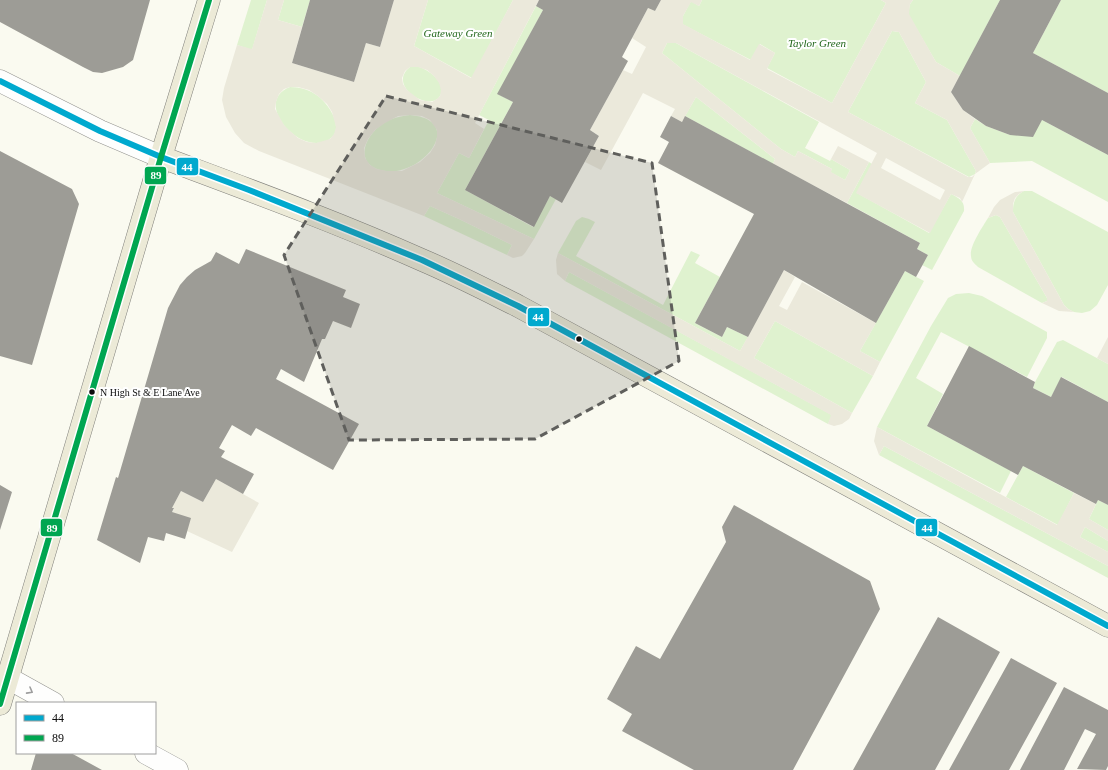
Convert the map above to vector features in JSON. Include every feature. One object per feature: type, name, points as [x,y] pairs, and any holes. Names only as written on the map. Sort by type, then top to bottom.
[{"type":"main road","points":[[0,704],[209,0]]},
{"type":"main road","points":[[161,158],[336,224],[422,260],[482,288],[1108,626]]},
{"type":"street","points":[[0,81],[100,131],[161,158]]},
{"type":"street","points":[[8,678],[51,702]]},
{"type":"street","points":[[148,754],[177,770]]},
{"type":"highlighted area","points":[[386,96],[652,163],[679,361],[535,439],[349,440],[284,255]]},
{"type":"green space","points":[[251,0],[267,0],[252,50],[237,45]]},
{"type":"green space","points":[[284,0],[310,0],[302,27],[278,20]]},
{"type":"green space","name":"Gateway Green","points":[[428,0],[513,0],[472,78],[414,46]]},
{"type":"green space","name":"Taylor Green","points":[[702,0],[881,0],[886,3],[832,103],[767,68],[775,53],[760,44],[751,60],[682,24],[683,16],[691,1],[699,6]]},
{"type":"green space","points":[[913,0],[1000,0],[960,76],[936,62],[908,14],[910,4]]},
{"type":"green space","points":[[1061,0],[1108,0],[1108,93],[1033,53]]},
{"type":"green space","points":[[536,6],[543,10],[498,94],[513,102],[465,190],[533,227],[550,196],[556,199],[534,239],[437,193],[459,153],[469,158],[489,120],[479,115]]},
{"type":"green space","points":[[892,31],[899,32],[926,82],[915,103],[947,120],[976,171],[975,174],[969,177],[848,112]]},
{"type":"green space","points":[[667,43],[676,43],[819,122],[805,148],[830,161],[831,159],[850,170],[845,180],[830,172],[832,169],[798,151],[795,157],[781,149],[662,53]]},
{"type":"green space","points":[[410,67],[418,67],[432,74],[439,82],[441,87],[442,91],[440,96],[435,100],[428,101],[412,95],[406,89],[403,82],[404,74]]},
{"type":"green space","points":[[290,87],[301,88],[312,92],[328,107],[335,120],[336,127],[335,133],[331,138],[323,142],[312,143],[301,139],[290,132],[282,123],[277,113],[276,103],[280,94]]},
{"type":"green space","points":[[696,97],[775,159],[773,164],[685,116]]},
{"type":"green space","points":[[410,115],[427,119],[435,127],[437,136],[433,147],[425,157],[413,165],[399,171],[385,171],[375,168],[368,163],[365,157],[365,150],[371,135],[387,121]]},
{"type":"green space","points":[[975,119],[986,126],[1010,135],[1042,120],[1108,155],[1108,202],[1032,161],[990,163],[970,128]]},
{"type":"green space","points":[[869,162],[872,164],[857,193],[929,233],[951,194],[959,198],[964,205],[964,211],[932,270],[922,265],[928,255],[917,249],[920,243],[847,203]]},
{"type":"green space","points":[[1024,191],[1032,191],[1108,232],[1108,285],[1097,305],[1090,311],[1082,313],[1074,312],[1064,305],[1013,212],[1015,200],[1018,195]]},
{"type":"green space","points":[[430,206],[512,245],[507,255],[424,216]]},
{"type":"green space","points":[[996,215],[1000,217],[1047,298],[1047,301],[1042,303],[978,267],[972,261],[972,247],[977,237],[988,218]]},
{"type":"green space","points":[[582,217],[595,222],[576,256],[663,305],[691,251],[700,255],[695,263],[720,277],[695,323],[722,337],[727,327],[748,337],[740,351],[558,253],[576,221]]},
{"type":"green space","points":[[905,271],[924,281],[880,362],[860,351]]},
{"type":"green space","points":[[569,272],[832,415],[828,424],[565,281]]},
{"type":"green space","points":[[969,293],[982,296],[1047,332],[1047,338],[1027,377],[941,332],[916,378],[943,394],[927,426],[1011,471],[1000,493],[877,427],[931,326],[948,298],[956,294]]},
{"type":"green space","points":[[775,321],[873,376],[852,413],[754,358]]},
{"type":"green space","points":[[1063,340],[1108,364],[1108,402],[1062,377],[1051,397],[1033,388],[1057,342]]},
{"type":"green space","points":[[884,446],[1108,566],[1108,578],[879,455]]},
{"type":"green space","points":[[1023,466],[1074,493],[1058,525],[1006,497]]},
{"type":"green space","points":[[1098,500],[1108,505],[1108,530],[1089,519]]},
{"type":"green space","points":[[1085,527],[1108,541],[1108,552],[1080,537]]},
{"type":"shaded area","points":[[267,0],[284,0],[278,20],[302,27],[292,63],[354,82],[366,43],[380,47],[394,0],[428,0],[414,46],[471,78],[513,0],[539,0],[475,123],[484,129],[469,158],[459,153],[437,193],[534,239],[525,253],[522,256],[513,258],[507,255],[512,245],[430,206],[424,216],[259,151],[244,143],[235,133],[226,117],[222,100],[224,88],[237,45],[252,49]],"holes":[[[410,67],[418,67],[427,70],[434,76],[439,83],[441,90],[440,96],[437,99],[432,102],[420,100],[407,90],[403,84],[402,78],[405,71]],[[298,87],[309,90],[327,104],[332,112],[336,127],[334,134],[330,139],[316,143],[307,142],[298,138],[284,125],[275,109],[279,94],[284,89]],[[398,116],[422,116],[430,120],[437,130],[435,145],[430,153],[420,162],[402,171],[377,169],[370,165],[365,158],[364,148],[368,139],[375,130]]]},
{"type":"shaded area","points":[[661,0],[702,0],[699,6],[691,2],[683,16],[683,24],[750,60],[759,44],[775,53],[767,69],[832,103],[886,3],[881,0],[913,0],[910,4],[909,14],[936,62],[960,76],[951,92],[963,110],[975,119],[970,128],[990,163],[975,174],[962,202],[960,198],[951,194],[930,233],[856,193],[877,153],[676,43],[667,43],[662,53],[781,149],[795,157],[798,151],[832,169],[831,172],[845,180],[850,170],[831,159],[838,146],[869,162],[847,203],[773,164],[775,159],[696,97],[682,122],[671,116],[675,109],[643,93],[601,170],[585,162],[599,136],[590,130],[623,70],[632,74],[646,47],[632,38],[648,8],[655,11]],"holes":[[[892,31],[899,32],[926,82],[915,103],[947,120],[976,171],[972,177],[968,177],[848,112]],[[886,158],[945,190],[940,200],[881,168]]]},
{"type":"shaded area","points":[[1024,191],[1015,198],[1013,212],[1064,305],[1074,312],[1059,311],[1042,303],[1047,301],[1047,298],[1000,217],[996,215],[988,218],[1000,200],[1015,192]]},
{"type":"shaded area","points":[[558,253],[740,351],[784,270],[795,277],[779,306],[787,310],[802,282],[876,323],[860,351],[880,362],[873,376],[775,321],[754,358],[852,413],[849,419],[842,424],[834,426],[828,424],[831,415],[569,272],[565,281],[557,274],[556,260]]},
{"type":"shaded area","points":[[1108,337],[1108,364],[1097,358]]},
{"type":"shaded area","points":[[877,427],[1057,525],[1074,493],[1096,504],[1089,519],[1108,530],[1108,541],[1085,527],[1080,537],[1108,552],[1108,566],[884,446],[879,455],[874,441]]},
{"type":"shaded area","points":[[216,479],[259,503],[232,552],[187,531],[172,512],[174,509],[172,508],[181,491],[203,502]]},
{"type":"building","points":[[0,0],[150,0],[133,60],[123,67],[102,73],[93,72],[83,67],[0,22]]},
{"type":"building","points":[[310,0],[394,0],[380,47],[366,43],[354,82],[292,63]]},
{"type":"building","points":[[539,0],[661,0],[655,11],[648,8],[622,57],[628,61],[590,130],[599,136],[562,203],[550,196],[534,227],[465,190],[513,102],[497,94],[543,10],[536,6]]},
{"type":"building","points":[[1000,0],[1061,0],[1033,53],[1108,93],[1108,155],[1042,120],[1033,137],[1010,135],[986,126],[963,110],[951,92]]},
{"type":"building","points":[[671,116],[682,122],[685,116],[920,243],[917,249],[928,255],[916,277],[905,271],[876,323],[784,270],[748,337],[727,327],[722,337],[695,323],[754,214],[658,163],[669,142],[660,137]]},
{"type":"building","points":[[0,151],[72,189],[79,204],[32,365],[0,356]]},
{"type":"building","points":[[246,249],[346,290],[343,297],[360,304],[351,328],[333,321],[325,339],[322,339],[304,382],[281,369],[276,379],[359,424],[333,470],[256,428],[251,436],[232,425],[219,448],[225,451],[221,457],[254,474],[243,494],[216,479],[203,502],[181,491],[172,508],[174,508],[172,512],[191,518],[185,539],[166,533],[164,541],[148,537],[140,563],[97,540],[116,477],[118,478],[168,308],[180,285],[195,270],[211,261],[216,252],[239,264]]},
{"type":"building","points":[[969,346],[1035,382],[1033,388],[1051,397],[1061,377],[1108,402],[1108,505],[1098,500],[1096,504],[1023,466],[1018,475],[927,426]]},
{"type":"building","points":[[0,485],[12,492],[0,530]]},
{"type":"building","points":[[734,505],[870,581],[880,609],[793,770],[694,770],[622,731],[632,714],[607,699],[636,646],[660,659],[726,542],[722,527]]},
{"type":"building","points":[[938,617],[1000,652],[935,770],[853,770]]},
{"type":"building","points":[[1011,658],[1057,683],[1009,770],[949,770]]},
{"type":"building","points":[[1064,687],[1108,710],[1108,766],[1106,770],[1077,769],[1096,734],[1085,729],[1064,770],[1020,770]]},
{"type":"building","points":[[36,754],[73,754],[102,770],[31,770]]},
{"type":"transit line","name":"89","points":[[0,704],[161,157],[209,0]]},
{"type":"transit line","name":"44","points":[[0,81],[100,131],[161,157],[249,190],[422,260],[518,306],[1108,626]]},
{"type":"place","name":"N High St & E Lane Ave","points":[[92,392]]}]
